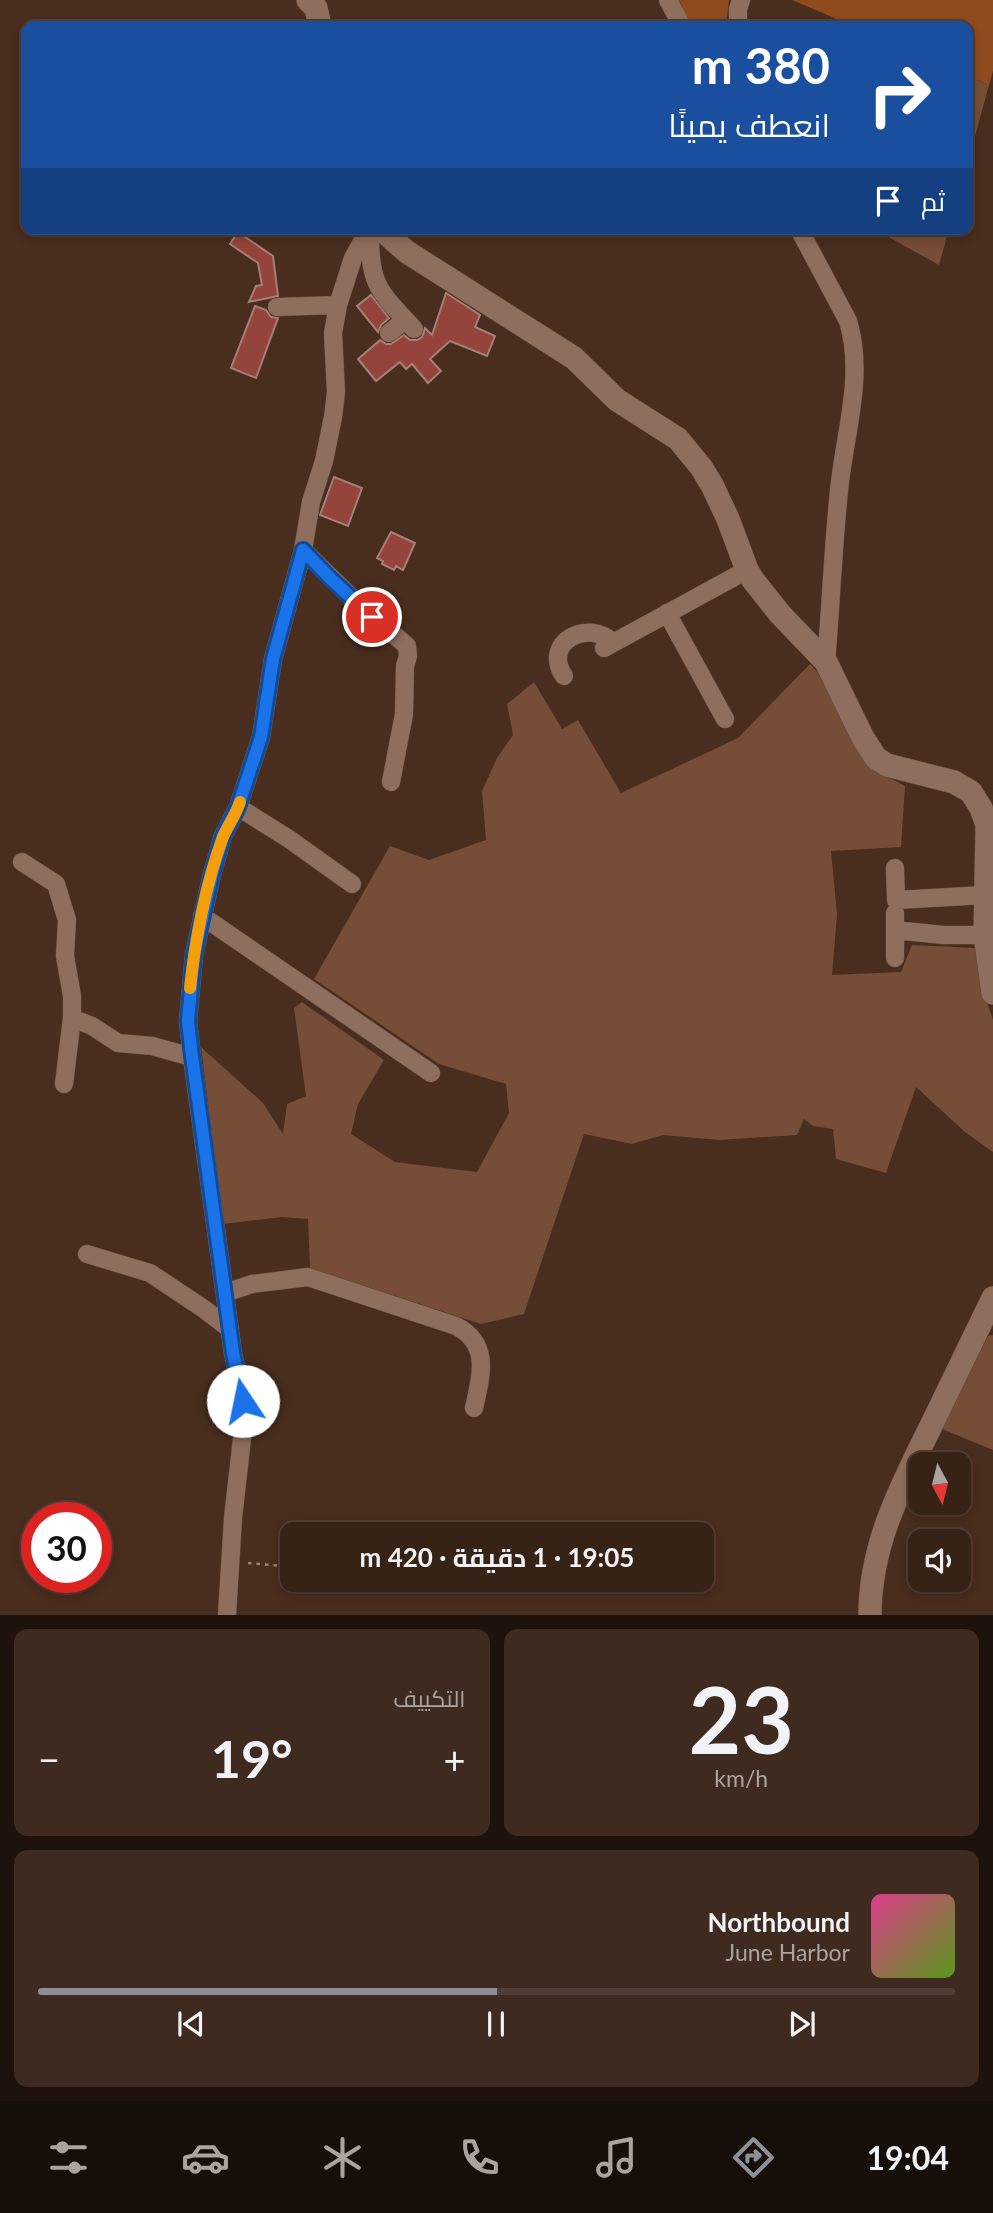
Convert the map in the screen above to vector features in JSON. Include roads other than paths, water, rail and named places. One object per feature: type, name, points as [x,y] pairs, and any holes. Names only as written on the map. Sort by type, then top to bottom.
[{"type":"street","points":[[668,0],[679,21]]},
{"type":"street","points":[[738,21],[741,0]]},
{"type":"street","points":[[227,1615],[244,1422],[243,1401],[230,1329],[192,1056],[188,1021],[189,994],[194,955],[212,874],[223,836],[238,807],[261,737],[273,659],[303,550],[311,502],[324,461],[336,392],[333,332],[338,304],[353,258],[366,235]]},
{"type":"street","points":[[370,235],[372,270],[377,288],[410,324],[389,333]]},
{"type":"street","points":[[388,235],[407,252],[574,358],[617,400],[678,439],[712,485],[747,569],[780,614],[826,662],[863,738],[876,758],[887,765],[954,782],[971,792],[987,825],[985,935],[993,993]]},
{"type":"street","points":[[802,235],[853,335],[853,402],[839,489],[826,662]]},
{"type":"street","points":[[277,307],[338,304]]},
{"type":"street","points":[[303,550],[338,586],[407,646],[404,714],[391,782]]},
{"type":"street","points":[[564,676],[558,668],[557,656],[564,642],[589,632],[602,634],[608,645],[747,569]]},
{"type":"street","points":[[667,613],[724,719]]},
{"type":"street","points":[[238,807],[352,884]]},
{"type":"street","points":[[22,862],[55,884],[67,920],[65,956],[72,996],[72,1018],[64,1084]]},
{"type":"street","points":[[895,868],[896,900],[985,895]]},
{"type":"street","points":[[202,916],[431,1073]]},
{"type":"street","points":[[895,958],[895,922],[943,935],[985,935]]},
{"type":"street","points":[[72,1018],[92,1026],[118,1043],[152,1046],[192,1056]]},
{"type":"street","points":[[87,1254],[150,1273],[230,1329]]},
{"type":"street","points":[[225,1293],[252,1284],[308,1277],[467,1331],[474,1338],[481,1360],[474,1408]]},
{"type":"street","points":[[870,1615],[871,1577],[884,1528],[993,1298]]}]
